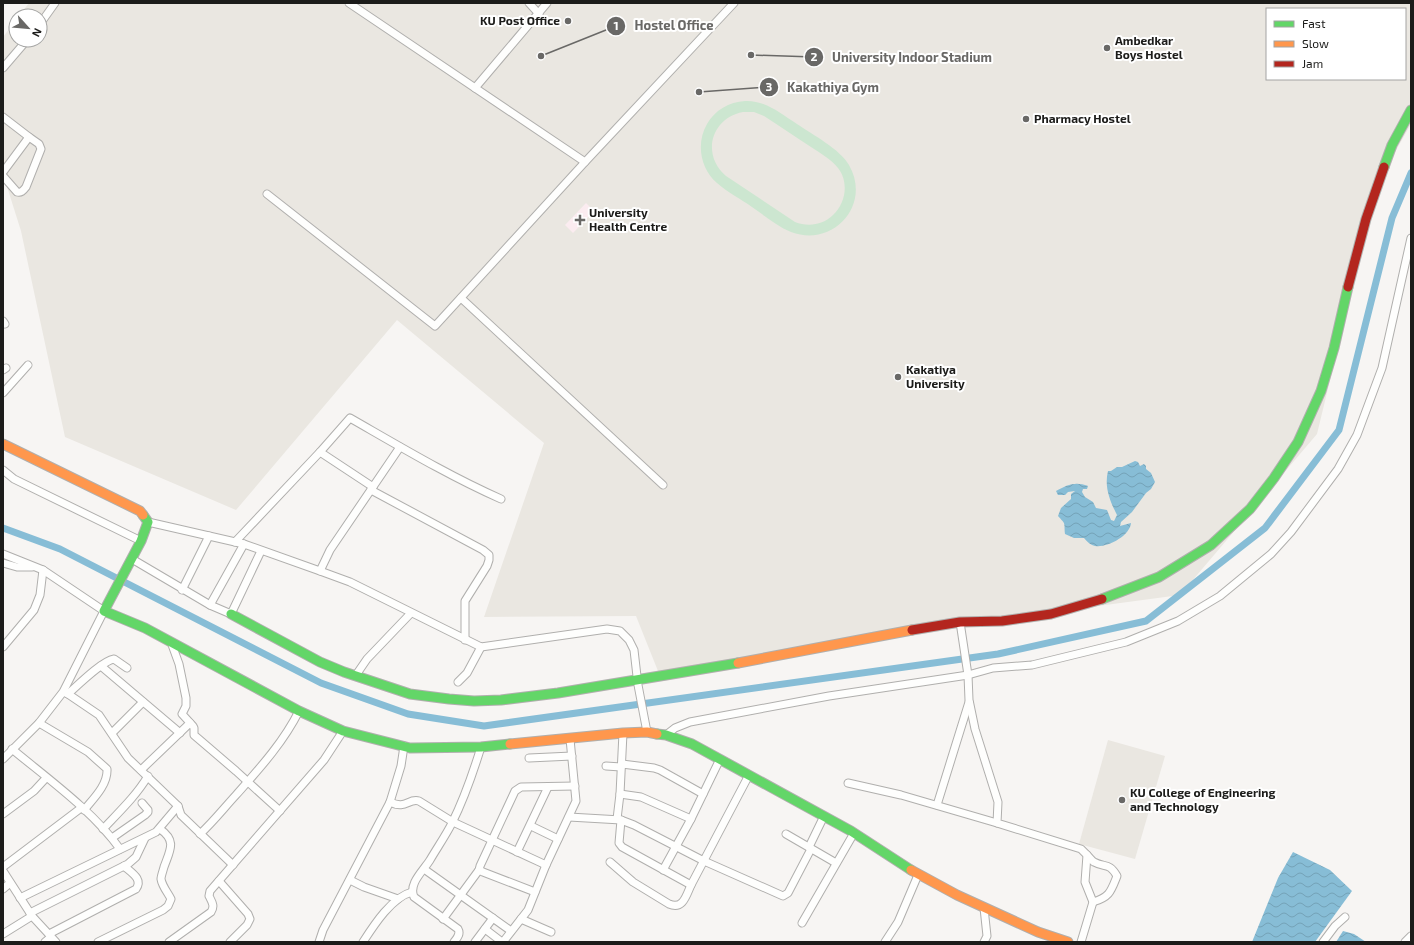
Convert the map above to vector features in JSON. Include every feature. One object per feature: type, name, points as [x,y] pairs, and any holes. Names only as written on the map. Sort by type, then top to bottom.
[{"type":"street","points":[[48,13],[55,3]]},
{"type":"street","points":[[349,3],[585,162]]},
{"type":"street","points":[[529,3],[539,14]]},
{"type":"street","points":[[475,88],[548,3]]},
{"type":"street","points":[[267,194],[435,326],[585,162],[734,3]]},
{"type":"street","points":[[3,68],[20,48]]},
{"type":"street","points":[[131,562],[320,662],[344,672],[410,694],[474,700],[501,700],[637,682],[960,622],[1002,621],[1051,614],[1112,596],[1159,577],[1211,545],[1250,509],[1274,478],[1298,442],[1321,390],[1334,348],[1352,269],[1366,219],[1392,145],[1411,110]]},
{"type":"street","points":[[3,117],[39,144],[41,149],[23,191],[17,192],[3,176]]},
{"type":"street","points":[[3,172],[29,137]]},
{"type":"street","points":[[666,734],[675,728],[690,722],[967,672],[1032,665],[1126,642],[1178,621],[1220,596],[1271,554],[1291,532],[1334,476],[1357,435],[1382,368],[1409,256],[1411,238]]},
{"type":"street","points":[[461,298],[663,485]]},
{"type":"street","points":[[3,393],[28,365]]},
{"type":"street","points":[[235,542],[350,418],[400,447],[501,499]]},
{"type":"street","points":[[3,444],[140,511],[148,522],[244,544],[350,582],[411,614],[481,647],[607,629],[620,631],[629,640],[634,650],[637,682],[646,728]]},
{"type":"street","points":[[320,571],[330,550],[400,447]]},
{"type":"street","points":[[320,452],[372,488],[483,550],[489,556],[490,560],[487,566],[465,601],[465,640]]},
{"type":"street","points":[[3,470],[14,479],[141,541]]},
{"type":"street","points":[[66,693],[104,611],[131,562],[148,522]]},
{"type":"street","points":[[182,590],[209,536]]},
{"type":"street","points":[[210,605],[244,544]]},
{"type":"street","points":[[231,614],[261,551]]},
{"type":"street","points":[[3,554],[43,570],[104,611],[145,628],[299,711],[343,731],[410,748],[481,748],[623,733],[646,728],[666,734],[692,744],[824,816],[854,833],[918,875],[984,908],[1038,932],[1068,942]]},
{"type":"street","points":[[3,563],[17,567],[34,567]]},
{"type":"street","points":[[3,647],[34,610],[40,595],[43,570]]},
{"type":"street","points":[[356,675],[367,659],[411,614]]},
{"type":"street","points":[[960,622],[967,672],[969,700],[976,736],[998,802],[997,823]]},
{"type":"street","points":[[171,642],[179,664],[186,698],[186,706],[182,714],[194,728],[194,735],[280,811]]},
{"type":"street","points":[[458,682],[471,665],[481,647]]},
{"type":"street","points":[[3,759],[66,693],[109,660],[114,660],[127,668]]},
{"type":"street","points":[[101,666],[180,733]]},
{"type":"street","points":[[66,693],[100,715],[124,752],[178,806],[181,815],[233,865]]},
{"type":"street","points":[[937,806],[969,700]]},
{"type":"street","points":[[112,733],[143,702]]},
{"type":"street","points":[[200,834],[216,819],[283,739],[299,711]]},
{"type":"street","points":[[3,867],[82,809],[103,785],[107,774],[107,769],[88,752],[39,723]]},
{"type":"street","points":[[141,770],[190,723]]},
{"type":"street","points":[[169,942],[211,912],[213,905],[209,893],[324,760],[343,731]]},
{"type":"street","points":[[623,733],[619,820],[620,845],[691,885]]},
{"type":"street","points":[[485,929],[502,942],[528,910],[546,866],[576,801],[570,739]]},
{"type":"street","points":[[319,942],[323,930],[390,802],[401,766],[404,746]]},
{"type":"street","points":[[454,942],[459,936],[459,932],[414,897],[412,892],[414,883],[453,822],[474,771],[481,748]]},
{"type":"street","points":[[12,749],[82,809],[112,838],[120,849]]},
{"type":"street","points":[[529,758],[572,756]]},
{"type":"street","points":[[663,870],[691,819],[720,759]]},
{"type":"street","points":[[606,766],[654,768],[703,794]]},
{"type":"street","points":[[610,862],[641,888],[674,906],[680,905],[683,902],[749,775]]},
{"type":"street","points":[[102,829],[140,789],[148,776]]},
{"type":"street","points":[[3,814],[34,790],[46,778]]},
{"type":"street","points":[[848,783],[901,795],[1081,849],[1094,862],[1109,866],[1114,870],[1117,876],[1110,892],[1105,897],[1093,902]]},
{"type":"street","points":[[443,919],[479,870],[515,792],[522,787],[575,786]]},
{"type":"street","points":[[517,852],[531,826],[548,787]]},
{"type":"street","points":[[620,794],[641,797],[691,819]]},
{"type":"street","points":[[390,802],[396,806],[402,806],[413,801],[419,801],[453,822],[546,866]]},
{"type":"street","points":[[112,838],[148,812],[142,803]]},
{"type":"street","points":[[20,898],[145,838],[160,828],[178,806]]},
{"type":"street","points":[[569,816],[619,820],[634,825],[704,861],[783,896],[788,893],[824,816]]},
{"type":"street","points":[[531,826],[558,839]]},
{"type":"street","points":[[98,942],[163,910],[170,902],[171,899],[161,880],[171,843],[168,834],[160,828]]},
{"type":"street","points":[[802,923],[854,833]]},
{"type":"street","points":[[786,834],[836,863]]},
{"type":"street","points":[[3,934],[31,914],[133,860],[145,838]]},
{"type":"street","points":[[1081,942],[1093,902],[1085,882],[1087,855]]},
{"type":"street","points":[[45,942],[136,889],[139,885],[138,879],[124,866]]},
{"type":"street","points":[[424,869],[511,931]]},
{"type":"street","points":[[479,870],[535,892]]},
{"type":"street","points":[[3,871],[31,914],[52,938]]},
{"type":"street","points":[[885,942],[898,922],[918,875]]},
{"type":"street","points":[[350,880],[359,885],[398,898]]},
{"type":"street","points":[[219,881],[248,914],[250,919],[247,925],[230,942]]},
{"type":"street","points":[[3,889],[10,883]]},
{"type":"street","points":[[363,942],[398,898],[404,894],[412,892]]},
{"type":"street","points":[[984,908],[987,936],[984,942]]},
{"type":"street","points":[[1323,942],[1335,926],[1345,917]]},
{"type":"street","points":[[475,942],[493,918]]},
{"type":"street","points":[[522,919],[551,932]]},
{"type":"street","points":[[1405,942],[1411,936]]},
{"type":"shaded area","name":"Kakatiya University","points":[[29,3],[1411,3],[1411,124],[1378,182],[1317,434],[1180,595],[950,626],[662,681],[636,616],[484,617],[544,443],[397,320],[236,510],[65,437],[21,231],[3,174],[3,37],[8,30],[8,48],[48,48],[48,8],[25,8]]},
{"type":"shaded area","points":[[586,203],[594,211],[573,233],[565,225]]},
{"type":"shaded area","name":"KU College of Engineering and Technology","points":[[1108,740],[1165,756],[1135,859],[1079,844]]},
{"type":"green space","points":[[752,101],[772,108],[826,143],[845,159],[855,180],[856,195],[852,208],[844,220],[834,228],[821,234],[806,235],[791,232],[776,224],[725,189],[711,177],[703,163],[701,147],[704,131],[710,119],[718,111],[728,105]],"holes":[[[743,112],[754,112],[764,116],[822,154],[838,168],[844,180],[845,186],[843,199],[841,205],[833,215],[825,221],[810,225],[795,222],[726,176],[718,167],[712,148],[713,138],[717,129],[723,122],[732,116]]]},
{"type":"water","points":[[1135,461],[1138,462],[1140,466],[1144,464],[1146,466],[1146,469],[1151,473],[1155,482],[1132,512],[1121,522],[1120,526],[1131,523],[1127,532],[1117,540],[1100,546],[1092,545],[1084,538],[1074,538],[1065,534],[1064,524],[1058,516],[1061,508],[1071,499],[1071,494],[1075,491],[1068,492],[1065,495],[1058,495],[1056,491],[1071,484],[1088,486],[1087,489],[1083,489],[1082,492],[1085,497],[1093,502],[1096,508],[1107,510],[1111,520],[1114,521],[1117,515],[1107,488],[1108,471]]},
{"type":"water","points":[[1293,852],[1330,870],[1352,891],[1315,942],[1252,942],[1278,878]]},
{"type":"water","points":[[1343,931],[1354,934],[1366,942],[1336,942]]},
{"type":"waterway","points":[[3,528],[60,549],[321,683],[408,714],[484,726],[998,654],[1146,621],[1265,528],[1339,430],[1392,218],[1411,173]]},
{"type":"traffic: fast","points":[[1384,167],[1392,145],[1411,110]]},
{"type":"traffic: fast","points":[[1102,599],[1159,577],[1211,545],[1250,509],[1274,478],[1298,442],[1321,391],[1334,348],[1348,287]]},
{"type":"traffic: fast","points":[[143,515],[148,522],[141,541],[104,611],[145,628],[299,711],[343,731],[410,748],[481,747],[510,744]]},
{"type":"traffic: fast","points":[[231,614],[320,662],[344,672],[410,694],[449,699],[474,701],[501,700],[558,693],[738,663]]},
{"type":"traffic: fast","points":[[657,734],[666,735],[692,744],[851,831],[911,870]]},
{"type":"traffic: slow","points":[[3,444],[140,511],[143,515]]},
{"type":"traffic: slow","points":[[738,663],[912,630]]},
{"type":"traffic: slow","points":[[510,744],[623,733],[647,732],[657,734]]},
{"type":"traffic: slow","points":[[911,870],[957,895],[1038,932],[1068,942]]},
{"type":"traffic: jam","points":[[1348,287],[1366,219],[1384,167]]},
{"type":"traffic: jam","points":[[912,630],[960,622],[1002,621],[1051,614],[1102,599]]},
{"type":"place","name":"KU Post Office","points":[[568,21]]},
{"type":"place","name":"Ambedkar Boys Hostel","points":[[1107,48]]},
{"type":"place","name":"University Indoor Stadium","points":[[751,55]]},
{"type":"place","name":"Hostel Office","points":[[541,56]]},
{"type":"place","name":"Kakathiya Gym","points":[[699,92]]},
{"type":"place","name":"Pharmacy Hostel","points":[[1026,119]]},
{"type":"place","name":"University Health Centre","points":[[580,220]]},
{"type":"place","name":"Kakatiya University","points":[[898,377]]},
{"type":"place","name":"KU College of Engineering and Technology","points":[[1122,800]]}]
